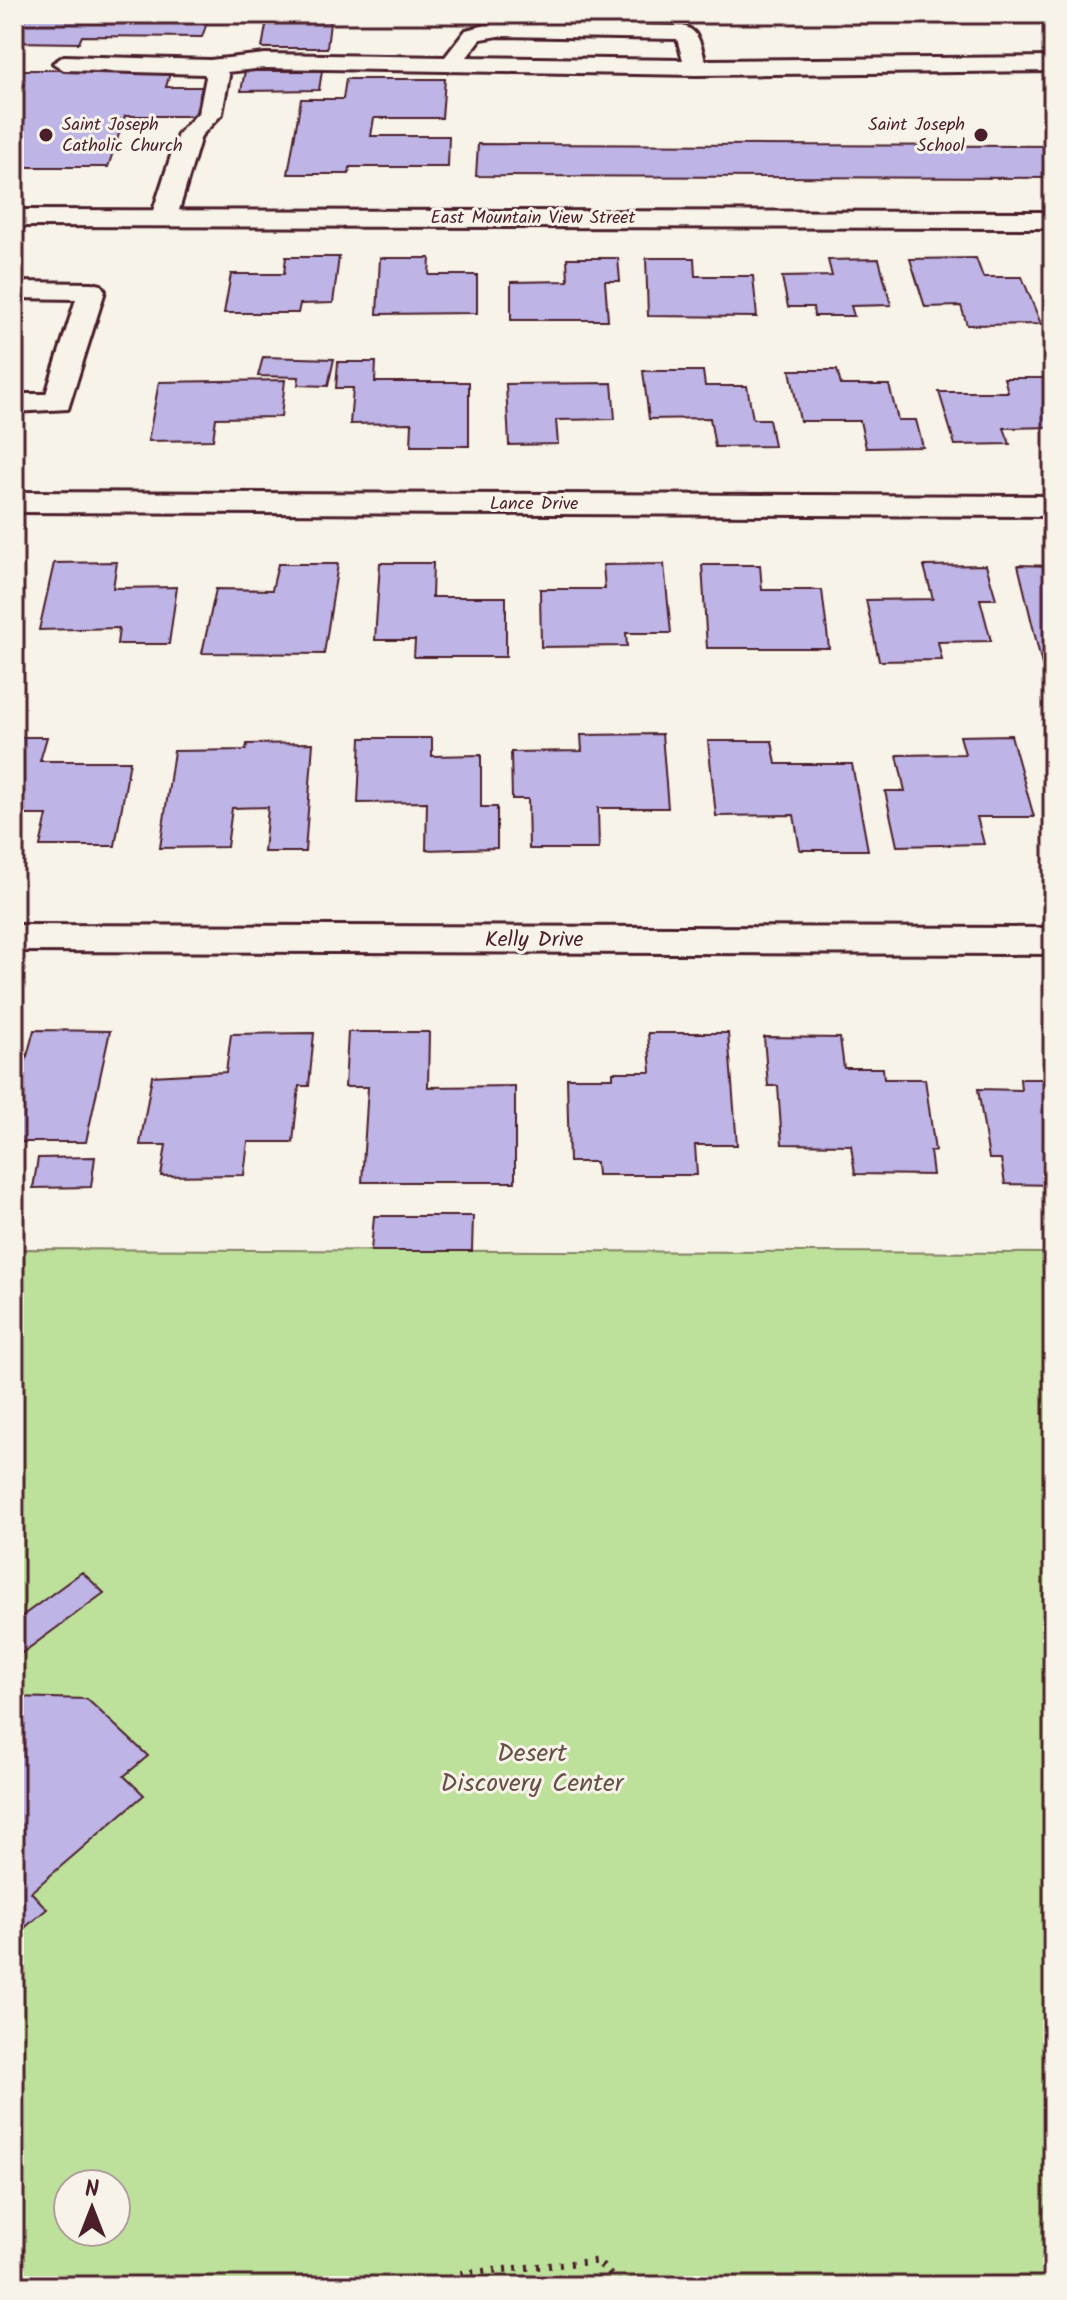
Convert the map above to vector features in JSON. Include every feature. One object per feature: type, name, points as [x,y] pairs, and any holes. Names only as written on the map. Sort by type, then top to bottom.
[{"type":"street","name":"East Mountain View Street","points":[[14,218],[1053,220]]},
{"type":"street","name":"Lance Drive","points":[[14,502],[1053,506]]},
{"type":"street","name":"Kelly Drive","points":[[14,938],[1053,941]]},
{"type":"lane","points":[[452,65],[468,36],[479,30],[669,31],[683,33],[688,39],[696,68]]},
{"type":"lane","points":[[64,63],[210,67],[265,61],[696,68],[1053,64]]},
{"type":"lane","points":[[164,217],[190,134],[210,114],[218,76],[210,67]]},
{"type":"lane","points":[[14,290],[92,291],[58,403],[14,403]]},
{"type":"path","points":[[443,2286],[456,2274],[597,2261],[621,2286]]},
{"type":"green space","name":"Desert Discovery Center","points":[[14,1249],[1053,1253],[1053,2286],[14,2286]]},
{"type":"building","points":[[28,14],[121,14],[119,18],[171,19],[173,14],[210,14],[202,37],[82,36],[79,43],[14,42]]},
{"type":"building","points":[[268,14],[331,14],[327,48],[262,48]]},
{"type":"building","points":[[14,70],[171,70],[166,87],[202,87],[195,116],[125,116],[108,167],[14,167]]},
{"type":"building","points":[[245,71],[322,71],[319,90],[241,91]]},
{"type":"building","points":[[346,79],[445,79],[442,118],[374,118],[371,136],[449,136],[448,167],[350,167],[349,174],[288,174],[301,99],[343,99]]},
{"type":"building","points":[[478,144],[1053,146],[1053,178],[476,176]]},
{"type":"building","points":[[286,257],[339,257],[333,303],[300,304],[298,313],[224,313],[231,274],[284,274]]},
{"type":"building","points":[[380,258],[430,258],[429,275],[477,275],[477,313],[377,314]]},
{"type":"building","points":[[567,258],[618,258],[620,281],[605,281],[608,320],[511,320],[511,282],[568,281]]},
{"type":"building","points":[[646,258],[694,258],[695,276],[753,276],[757,317],[648,316]]},
{"type":"building","points":[[976,258],[983,277],[1022,277],[1041,324],[967,325],[961,306],[925,307],[910,259]]},
{"type":"building","points":[[879,259],[891,305],[851,306],[854,316],[814,316],[813,307],[788,307],[782,277],[832,276],[828,260]]},
{"type":"building","points":[[263,357],[334,359],[328,386],[298,385],[299,377],[258,376]]},
{"type":"building","points":[[338,362],[376,362],[375,382],[469,382],[469,446],[411,446],[412,423],[350,424],[353,388],[336,388]]},
{"type":"building","points":[[790,370],[837,370],[841,385],[889,385],[898,420],[916,420],[923,447],[866,448],[860,421],[800,421]]},
{"type":"building","points":[[643,371],[703,371],[705,386],[747,386],[753,419],[769,419],[774,446],[715,447],[710,418],[649,419]]},
{"type":"building","points":[[1004,378],[1045,378],[1053,400],[1053,427],[1004,428],[1010,444],[955,445],[939,392],[1008,392]]},
{"type":"building","points":[[285,380],[281,417],[216,418],[213,440],[148,441],[159,382]]},
{"type":"building","points":[[612,383],[615,419],[556,420],[558,444],[509,445],[506,384]]},
{"type":"building","points":[[117,562],[113,588],[177,587],[169,644],[117,644],[119,628],[39,630],[54,563]]},
{"type":"building","points":[[380,563],[433,563],[432,597],[506,597],[506,657],[414,657],[415,640],[375,640]]},
{"type":"building","points":[[278,564],[338,564],[324,654],[202,653],[216,589],[272,590]]},
{"type":"building","points":[[664,564],[671,633],[626,633],[627,646],[541,647],[540,589],[605,589],[603,565]]},
{"type":"building","points":[[702,565],[760,565],[762,590],[822,590],[829,648],[707,648]]},
{"type":"building","points":[[986,565],[996,599],[980,599],[991,641],[938,642],[942,660],[879,661],[866,600],[933,599],[924,566]]},
{"type":"building","points":[[1018,565],[1053,566],[1053,673],[1044,673]]},
{"type":"building","points":[[662,734],[668,808],[598,808],[599,849],[529,849],[528,799],[512,799],[511,752],[582,751],[581,735]]},
{"type":"building","points":[[1011,735],[1034,817],[977,817],[984,844],[897,846],[885,791],[905,791],[897,755],[965,754],[960,736]]},
{"type":"building","points":[[14,737],[47,737],[40,761],[130,761],[115,846],[40,846],[47,815],[14,815]]},
{"type":"building","points":[[361,738],[432,738],[432,756],[481,755],[481,807],[497,807],[497,848],[426,850],[427,802],[358,803]]},
{"type":"building","points":[[708,741],[772,741],[776,764],[852,764],[868,850],[800,850],[794,815],[716,816]]},
{"type":"building","points":[[313,743],[305,852],[264,852],[268,807],[232,808],[227,847],[160,848],[174,751],[246,750],[247,744]]},
{"type":"building","points":[[34,1030],[110,1031],[86,1142],[14,1142],[14,1071],[23,1071]]},
{"type":"building","points":[[348,1032],[429,1032],[428,1087],[515,1086],[515,1182],[362,1182],[368,1087],[345,1087]]},
{"type":"building","points":[[314,1033],[309,1086],[299,1086],[293,1142],[248,1142],[244,1175],[161,1176],[166,1145],[140,1145],[152,1076],[226,1072],[231,1034]]},
{"type":"building","points":[[648,1033],[728,1033],[737,1145],[695,1145],[697,1175],[597,1175],[596,1162],[569,1162],[567,1078],[613,1078],[613,1072],[651,1072]]},
{"type":"building","points":[[764,1037],[840,1038],[844,1068],[883,1068],[884,1079],[925,1079],[935,1151],[930,1151],[933,1175],[855,1174],[851,1145],[782,1144],[778,1086],[768,1086]]},
{"type":"building","points":[[1020,1079],[1053,1079],[1053,1185],[1005,1184],[1001,1159],[989,1159],[978,1089],[1021,1090]]},
{"type":"building","points":[[95,1157],[91,1187],[33,1188],[38,1158]]},
{"type":"building","points":[[374,1216],[473,1216],[472,1251],[371,1251]]},
{"type":"building","points":[[82,1572],[104,1593],[14,1659],[14,1622]]},
{"type":"building","points":[[14,1697],[87,1699],[148,1756],[124,1776],[144,1795],[31,1892],[47,1909],[22,1930],[14,1977]]},
{"type":"place","name":"Saint Joseph Catholic Church","points":[[46,135]]},
{"type":"place","name":"Saint Joseph School","points":[[981,135]]}]
